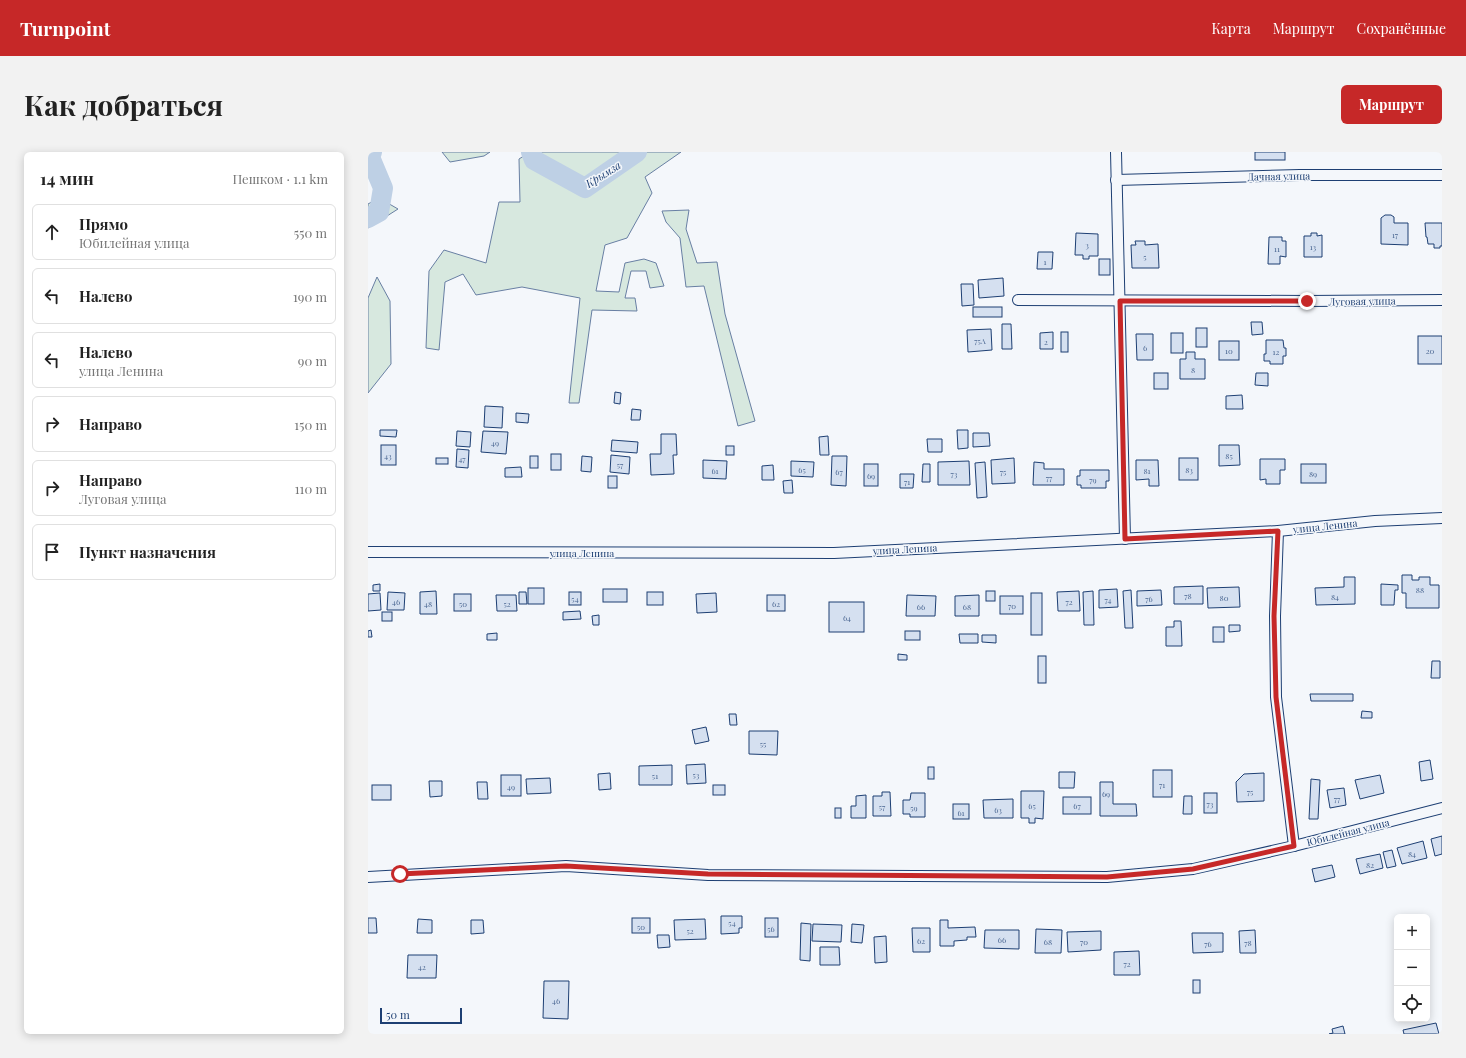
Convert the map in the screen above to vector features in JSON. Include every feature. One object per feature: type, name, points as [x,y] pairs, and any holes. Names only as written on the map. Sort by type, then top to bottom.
[{"type":"street","points":[[1116,152],[1125,539]]},
{"type":"street","name":"Дачная улица","points":[[1116,180],[1300,175],[1442,175]]},
{"type":"street","name":"Луговая улица","points":[[1018,300],[1442,300]]},
{"type":"street","name":"улица Ленина","points":[[368,552],[834,553],[1278,531],[1375,521],[1442,518]]},
{"type":"street","points":[[1278,531],[1274,616],[1276,697],[1294,846]]},
{"type":"street","name":"Юбилейная улица","points":[[368,876],[566,866],[708,874],[1107,877],[1193,869],[1294,846],[1442,808]]},
{"type":"shaded area","points":[[442,152],[490,152],[484,156],[450,162]]},
{"type":"shaded area","points":[[530,152],[681,152],[645,177],[652,193],[627,238],[605,245],[596,291],[619,292],[625,263],[644,259],[656,263],[664,286],[650,288],[646,271],[631,271],[625,298],[635,298],[637,311],[592,310],[579,403],[569,403],[580,298],[522,287],[476,295],[463,274],[445,282],[439,350],[426,348],[429,271],[444,250],[486,263],[499,202],[520,202],[519,159]]},
{"type":"shaded area","points":[[379,198],[398,209],[368,228],[368,204]]},
{"type":"shaded area","points":[[689,210],[686,229],[697,263],[717,262],[725,314],[755,421],[738,426],[704,286],[686,287],[680,238],[666,222],[662,211]]},
{"type":"shaded area","points":[[377,277],[390,301],[391,364],[368,393],[368,298]]},
{"type":"building","points":[[1255,152],[1285,152],[1285,160],[1255,160]]},
{"type":"building","points":[[1385,215],[1391,215],[1394,217],[1394,223],[1408,223],[1408,245],[1381,244],[1381,218]]},
{"type":"building","points":[[1425,223],[1442,223],[1442,246],[1440,246],[1440,248],[1434,248],[1434,244],[1428,244]]},
{"type":"building","points":[[1076,233],[1098,234],[1098,256],[1089,256],[1089,259],[1083,259],[1083,255],[1075,255]]},
{"type":"building","points":[[1311,233],[1317,233],[1317,236],[1322,235],[1322,257],[1304,257],[1304,236],[1311,236]]},
{"type":"building","points":[[1269,237],[1282,237],[1282,241],[1286,241],[1286,257],[1280,256],[1280,264],[1268,264]]},
{"type":"building","points":[[1135,241],[1145,241],[1145,245],[1158,244],[1159,268],[1132,268],[1131,245],[1136,245]]},
{"type":"building","points":[[1038,252],[1053,252],[1052,269],[1037,269]]},
{"type":"building","points":[[1099,259],[1110,259],[1110,275],[1099,275]]},
{"type":"building","points":[[1003,278],[1004,296],[979,298],[978,280]]},
{"type":"building","points":[[961,284],[973,284],[974,305],[962,306]]},
{"type":"building","points":[[973,307],[1002,307],[1002,317],[973,317]]},
{"type":"building","points":[[1251,322],[1262,322],[1263,334],[1252,335]]},
{"type":"building","points":[[1002,324],[1011,324],[1012,349],[1002,349]]},
{"type":"building","points":[[1196,328],[1207,328],[1207,347],[1196,347]]},
{"type":"building","points":[[991,329],[992,350],[968,352],[967,330]]},
{"type":"building","points":[[1053,332],[1053,349],[1040,349],[1040,333]]},
{"type":"building","points":[[1061,332],[1068,332],[1068,352],[1061,352]]},
{"type":"building","points":[[1171,333],[1183,333],[1183,353],[1171,353]]},
{"type":"building","points":[[1136,334],[1153,334],[1153,360],[1137,360]]},
{"type":"building","points":[[1418,336],[1442,336],[1442,364],[1418,364]]},
{"type":"building","points":[[1266,340],[1283,340],[1284,348],[1286,348],[1286,356],[1283,356],[1283,364],[1270,364],[1270,361],[1264,361],[1264,354],[1266,354]]},
{"type":"building","points":[[1219,341],[1239,341],[1239,360],[1219,360]]},
{"type":"building","points":[[1186,352],[1195,352],[1195,359],[1205,359],[1205,379],[1180,379],[1180,359],[1186,359]]},
{"type":"building","points":[[1154,373],[1168,373],[1168,389],[1154,389]]},
{"type":"building","points":[[1256,373],[1268,373],[1268,386],[1255,385]]},
{"type":"building","points":[[615,392],[621,393],[620,404],[614,403]]},
{"type":"building","points":[[1242,395],[1243,409],[1226,409],[1226,396]]},
{"type":"building","points":[[485,406],[503,407],[502,428],[484,427]]},
{"type":"building","points":[[632,409],[641,410],[640,420],[631,420]]},
{"type":"building","points":[[516,413],[529,414],[528,423],[516,422]]},
{"type":"building","points":[[380,430],[397,430],[396,437],[380,436]]},
{"type":"building","points":[[957,430],[968,430],[968,448],[958,449]]},
{"type":"building","points":[[457,431],[471,432],[470,447],[456,446]]},
{"type":"building","points":[[483,431],[508,432],[506,454],[481,452]]},
{"type":"building","points":[[973,433],[989,433],[990,446],[973,447]]},
{"type":"building","points":[[661,434],[676,434],[677,455],[673,455],[674,474],[651,475],[650,454],[661,454]]},
{"type":"building","points":[[828,436],[829,455],[820,455],[819,437]]},
{"type":"building","points":[[927,439],[942,439],[942,452],[928,452]]},
{"type":"building","points":[[612,440],[638,442],[637,453],[611,451]]},
{"type":"building","points":[[381,445],[396,445],[396,465],[381,465]]},
{"type":"building","points":[[1219,445],[1239,445],[1240,465],[1219,466]]},
{"type":"building","points":[[726,446],[734,446],[734,455],[726,455]]},
{"type":"building","points":[[457,449],[469,450],[468,468],[456,467]]},
{"type":"building","points":[[551,454],[561,454],[561,470],[551,470]]},
{"type":"building","points":[[611,455],[630,457],[629,474],[610,472]]},
{"type":"building","points":[[530,456],[538,456],[538,468],[530,468]]},
{"type":"building","points":[[582,456],[592,457],[591,472],[581,471]]},
{"type":"building","points":[[832,456],[847,456],[846,486],[831,485]]},
{"type":"building","points":[[436,458],[448,458],[448,464],[436,464]]},
{"type":"building","points":[[1014,458],[1015,483],[992,484],[991,460]]},
{"type":"building","points":[[1179,458],[1198,458],[1198,480],[1179,480]]},
{"type":"building","points":[[1260,459],[1285,459],[1285,470],[1280,470],[1280,484],[1266,484],[1266,479],[1260,480]]},
{"type":"building","points":[[703,460],[727,461],[726,479],[703,478]]},
{"type":"building","points":[[1136,460],[1158,460],[1159,486],[1149,486],[1149,479],[1136,480]]},
{"type":"building","points":[[791,461],[814,462],[813,477],[791,476]]},
{"type":"building","points":[[969,461],[970,485],[938,485],[938,462]]},
{"type":"building","points":[[985,462],[987,497],[977,498],[975,463]]},
{"type":"building","points":[[1034,462],[1044,463],[1044,469],[1064,469],[1064,485],[1033,485]]},
{"type":"building","points":[[864,464],[878,464],[878,486],[864,486]]},
{"type":"building","points":[[923,464],[930,464],[930,482],[922,482]]},
{"type":"building","points":[[1301,464],[1326,464],[1326,483],[1301,483]]},
{"type":"building","points":[[773,465],[774,480],[762,480],[762,466]]},
{"type":"building","points":[[521,467],[522,477],[505,477],[505,468]]},
{"type":"building","points":[[1080,470],[1109,470],[1109,481],[1106,481],[1106,488],[1081,488],[1081,485],[1077,485],[1077,476],[1080,476]]},
{"type":"building","points":[[900,474],[914,474],[913,488],[900,488]]},
{"type":"building","points":[[608,476],[617,476],[617,488],[608,488]]},
{"type":"building","points":[[792,480],[793,493],[784,493],[783,481]]},
{"type":"building","points":[[1402,575],[1412,575],[1412,580],[1419,580],[1419,577],[1430,577],[1430,585],[1439,585],[1439,608],[1406,608],[1406,593],[1402,593]]},
{"type":"building","points":[[1344,577],[1355,577],[1355,604],[1316,605],[1315,588],[1344,587]]},
{"type":"building","points":[[380,584],[380,591],[373,591],[373,585]]},
{"type":"building","points":[[1381,584],[1398,585],[1398,590],[1395,590],[1394,605],[1381,605]]},
{"type":"building","points":[[1203,586],[1203,604],[1174,604],[1174,587]]},
{"type":"building","points":[[1239,587],[1240,607],[1208,608],[1207,588]]},
{"type":"building","points":[[528,588],[544,588],[544,604],[528,604]]},
{"type":"building","points":[[603,589],[627,589],[627,602],[603,602]]},
{"type":"building","points":[[1117,589],[1118,607],[1099,608],[1099,590]]},
{"type":"building","points":[[1131,590],[1133,628],[1125,628],[1123,591]]},
{"type":"building","points":[[1161,590],[1162,605],[1137,606],[1137,591]]},
{"type":"building","points":[[436,591],[437,614],[420,614],[420,592]]},
{"type":"building","points":[[986,591],[995,591],[995,601],[986,601]]},
{"type":"building","points":[[1079,591],[1080,611],[1058,611],[1057,592]]},
{"type":"building","points":[[1093,591],[1094,625],[1084,625],[1083,592]]},
{"type":"building","points":[[388,592],[405,593],[404,610],[387,610]]},
{"type":"building","points":[[519,592],[526,592],[527,604],[519,604]]},
{"type":"building","points":[[569,592],[581,592],[581,605],[569,605]]},
{"type":"building","points":[[647,592],[663,592],[663,605],[647,605]]},
{"type":"building","points":[[380,593],[381,610],[368,611],[368,594]]},
{"type":"building","points":[[716,593],[717,612],[697,613],[696,594]]},
{"type":"building","points":[[1031,593],[1042,593],[1042,635],[1031,635]]},
{"type":"building","points":[[454,594],[471,594],[471,611],[454,611]]},
{"type":"building","points":[[496,595],[516,595],[517,611],[497,611]]},
{"type":"building","points":[[767,595],[785,595],[785,611],[767,611]]},
{"type":"building","points":[[907,595],[936,596],[935,616],[906,616]]},
{"type":"building","points":[[979,595],[979,616],[955,616],[955,596]]},
{"type":"building","points":[[1000,596],[1023,596],[1023,614],[1000,614]]},
{"type":"building","points":[[829,602],[864,602],[864,632],[829,632]]},
{"type":"building","points":[[580,611],[581,619],[563,620],[563,612]]},
{"type":"building","points":[[382,612],[392,612],[392,621],[382,621]]},
{"type":"building","points":[[599,615],[599,625],[593,625],[592,616]]},
{"type":"building","points":[[1174,621],[1181,621],[1182,646],[1166,646],[1166,627],[1174,627]]},
{"type":"building","points":[[1229,625],[1240,625],[1240,631],[1229,632]]},
{"type":"building","points":[[1213,627],[1224,627],[1224,642],[1213,642]]},
{"type":"building","points":[[371,630],[372,637],[368,637],[368,631]]},
{"type":"building","points":[[905,631],[920,631],[920,640],[905,640]]},
{"type":"building","points":[[497,633],[497,640],[487,640],[487,634]]},
{"type":"building","points":[[959,634],[978,634],[978,643],[960,643]]},
{"type":"building","points":[[982,635],[996,635],[996,643],[982,642]]},
{"type":"building","points":[[898,654],[907,655],[907,660],[898,660]]},
{"type":"building","points":[[1038,656],[1046,656],[1046,683],[1038,683]]},
{"type":"building","points":[[1432,661],[1440,661],[1440,678],[1431,678]]},
{"type":"building","points":[[1310,694],[1353,694],[1353,701],[1311,701]]},
{"type":"building","points":[[1362,711],[1372,712],[1372,718],[1361,718]]},
{"type":"building","points":[[729,714],[736,714],[737,725],[730,725]]},
{"type":"building","points":[[706,727],[709,741],[695,744],[692,730]]},
{"type":"building","points":[[749,731],[778,731],[777,755],[749,754]]},
{"type":"building","points":[[1430,760],[1433,779],[1421,781],[1419,762]]},
{"type":"building","points":[[705,764],[706,783],[687,784],[686,765]]},
{"type":"building","points":[[672,765],[672,785],[639,785],[639,766]]},
{"type":"building","points":[[928,767],[934,767],[934,779],[928,779]]},
{"type":"building","points":[[1153,770],[1172,770],[1172,797],[1153,797]]},
{"type":"building","points":[[1059,772],[1075,772],[1074,788],[1059,788]]},
{"type":"building","points":[[610,773],[611,789],[599,790],[598,774]]},
{"type":"building","points":[[1264,773],[1264,801],[1237,802],[1236,782],[1244,774]]},
{"type":"building","points":[[501,775],[521,775],[521,796],[501,796]]},
{"type":"building","points":[[1380,775],[1384,793],[1360,799],[1355,780]]},
{"type":"building","points":[[550,778],[551,793],[527,794],[526,779]]},
{"type":"building","points":[[1311,779],[1320,780],[1318,819],[1309,819]]},
{"type":"building","points":[[429,781],[442,781],[442,796],[430,797]]},
{"type":"building","points":[[477,782],[487,782],[488,799],[478,799]]},
{"type":"building","points":[[1100,782],[1113,782],[1113,804],[1136,804],[1137,816],[1100,816]]},
{"type":"building","points":[[372,785],[391,785],[391,800],[372,800]]},
{"type":"building","points":[[713,785],[725,785],[725,795],[713,795]]},
{"type":"building","points":[[1344,788],[1346,805],[1330,808],[1327,790]]},
{"type":"building","points":[[1021,791],[1044,791],[1043,819],[1035,818],[1035,823],[1029,823],[1029,818],[1021,818]]},
{"type":"building","points":[[882,792],[890,792],[891,816],[873,816],[873,796],[882,796]]},
{"type":"building","points":[[911,793],[925,793],[925,817],[910,817],[910,814],[903,814],[903,800],[910,800]]},
{"type":"building","points":[[1204,793],[1217,793],[1217,813],[1204,813]]},
{"type":"building","points":[[866,795],[866,818],[851,818],[851,806],[856,806],[856,796]]},
{"type":"building","points":[[1184,796],[1192,796],[1192,814],[1183,814]]},
{"type":"building","points":[[1063,797],[1091,797],[1091,814],[1063,814]]},
{"type":"building","points":[[1013,799],[1013,818],[984,818],[983,800]]},
{"type":"building","points":[[953,804],[969,804],[969,819],[953,819]]},
{"type":"building","points":[[835,808],[841,808],[841,818],[835,818]]},
{"type":"building","points":[[1442,836],[1442,854],[1435,856],[1431,839]]},
{"type":"building","points":[[1423,841],[1427,858],[1402,864],[1397,848]]},
{"type":"building","points":[[1392,850],[1396,866],[1387,868],[1383,852]]},
{"type":"building","points":[[1380,854],[1383,868],[1360,874],[1356,859]]},
{"type":"building","points":[[1332,865],[1335,877],[1315,882],[1312,869]]},
{"type":"building","points":[[721,916],[742,916],[742,928],[739,928],[739,933],[721,934]]},
{"type":"building","points":[[368,918],[376,918],[377,933],[368,933]]},
{"type":"building","points":[[632,918],[650,918],[650,933],[632,933]]},
{"type":"building","points":[[765,918],[778,918],[778,937],[765,937]]},
{"type":"building","points":[[418,919],[432,920],[432,933],[417,933]]},
{"type":"building","points":[[705,919],[706,939],[675,940],[674,920]]},
{"type":"building","points":[[471,920],[483,920],[484,933],[471,934]]},
{"type":"building","points":[[940,920],[948,920],[948,928],[975,927],[976,937],[967,937],[967,940],[954,941],[954,946],[940,946]]},
{"type":"building","points":[[801,923],[811,924],[810,961],[800,960]]},
{"type":"building","points":[[813,924],[842,925],[841,942],[812,941]]},
{"type":"building","points":[[852,924],[864,925],[862,943],[851,942]]},
{"type":"building","points":[[912,928],[930,928],[930,952],[913,952]]},
{"type":"building","points":[[1036,929],[1062,930],[1061,953],[1035,953]]},
{"type":"building","points":[[985,930],[1019,930],[1019,949],[984,948]]},
{"type":"building","points":[[1255,930],[1256,953],[1240,953],[1239,931]]},
{"type":"building","points":[[1101,931],[1101,950],[1068,952],[1067,932]]},
{"type":"building","points":[[1192,933],[1223,933],[1223,952],[1193,953]]},
{"type":"building","points":[[657,935],[669,935],[670,947],[658,948]]},
{"type":"building","points":[[886,936],[887,962],[875,963],[874,937]]},
{"type":"building","points":[[820,947],[839,947],[840,965],[820,965]]},
{"type":"building","points":[[1139,951],[1140,975],[1114,975],[1114,952]]},
{"type":"building","points":[[408,955],[437,955],[436,978],[407,978]]},
{"type":"building","points":[[1193,980],[1200,980],[1200,993],[1193,993]]},
{"type":"building","points":[[544,981],[569,981],[568,1019],[543,1018]]},
{"type":"building","points":[[1436,1023],[1439,1034],[1404,1034],[1403,1030]]},
{"type":"building","points":[[1343,1026],[1345,1034],[1329,1034],[1333,1033],[1332,1029]]},
{"type":"waterway","name":"Крымза","points":[[368,218],[379,212],[383,188],[370,157],[372,152]]},
{"type":"waterway","name":"Крымза","points":[[531,152],[534,160],[585,188],[637,152]]},
{"type":"route","points":[[400,874],[566,866],[708,874],[1107,877],[1193,869],[1294,846],[1276,697],[1274,616],[1278,531],[1125,539],[1120,301],[1307,301]]}]
